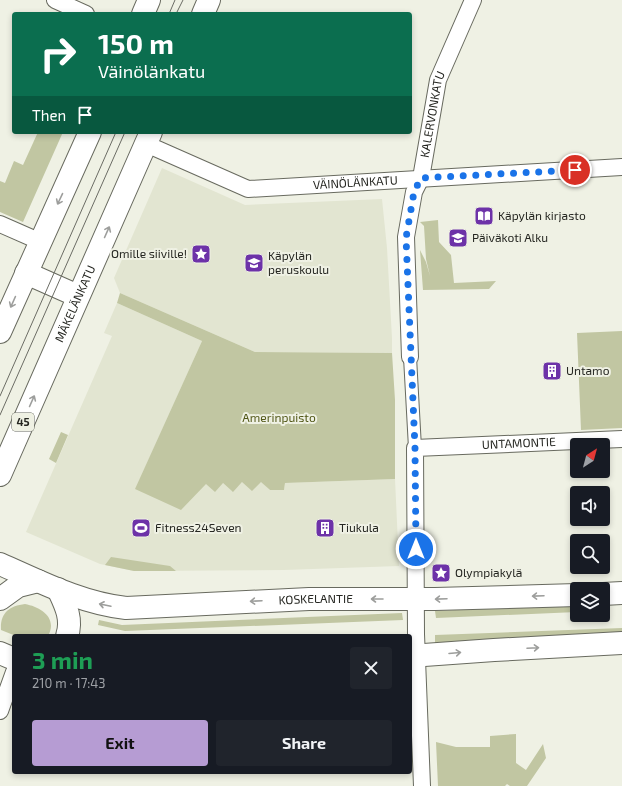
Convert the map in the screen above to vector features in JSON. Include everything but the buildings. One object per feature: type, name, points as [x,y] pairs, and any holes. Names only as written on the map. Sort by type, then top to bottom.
[{"type":"main road","points":[[143,12],[149,0]]},
{"type":"main road","points":[[204,12],[209,0]]},
{"type":"main road","points":[[0,332],[89,134]]},
{"type":"main road","name":"MÄKELÄNKATU","points":[[0,476],[148,138]]},
{"type":"main road","points":[[26,273],[78,296]]},
{"type":"main road","name":"KOSKELANTIE","points":[[0,564],[92,602],[126,608],[309,599],[416,600],[570,595]]},
{"type":"main road","points":[[0,599],[18,586],[48,585],[66,608],[69,620],[67,634]]},
{"type":"main road","points":[[610,594],[622,594]]},
{"type":"main road","points":[[414,656],[622,643]]},
{"type":"main road","points":[[0,653],[12,658]]},
{"type":"main road","points":[[0,668],[12,663]]},
{"type":"street","points":[[55,0],[82,12]]},
{"type":"street","name":"KALERVONKATU","points":[[422,786],[414,656],[416,600],[415,448],[406,238],[414,192],[421,178],[438,80],[473,0]]},
{"type":"street","name":"VÄINÖLÄNKATU","points":[[148,138],[248,188],[622,167]]},
{"type":"street","points":[[0,224],[41,242]]},
{"type":"street","name":"UNTAMONTIE","points":[[415,448],[622,439]]},
{"type":"street","points":[[0,711],[12,678]]},
{"type":"shaded area","name":"Käpylän peruskoulu","points":[[162,168],[245,205],[382,199],[387,248],[392,353],[255,352],[120,293],[114,278]]},
{"type":"shaded area","points":[[117,303],[202,341],[139,481],[206,484],[223,483],[232,491],[242,482],[261,481],[270,490],[284,490],[285,483],[395,479],[399,566],[284,570],[134,571],[100,564],[26,532],[112,336],[104,333]]},
{"type":"green space","points":[[37,134],[62,134],[23,222],[0,212],[0,181],[5,183],[14,161],[23,165]]},
{"type":"green space","points":[[438,220],[439,242],[451,255],[454,283],[496,281],[489,289],[423,290],[420,250],[426,262],[430,276],[426,259],[424,226],[420,222]]},
{"type":"green space","name":"Amerinpuisto","points":[[120,293],[255,352],[392,353],[395,400],[395,479],[285,483],[284,490],[270,490],[261,482],[252,491],[242,482],[233,492],[223,483],[215,492],[206,484],[181,510],[135,489],[202,341],[117,303]]},
{"type":"green space","points":[[622,331],[622,428],[581,430],[577,333]]},
{"type":"green space","points":[[61,432],[68,435],[56,463],[49,459]]},
{"type":"green space","points":[[111,557],[170,566],[176,571],[134,571],[105,565]]},
{"type":"green space","points":[[570,604],[570,612],[436,618],[435,611]]},
{"type":"green space","points":[[19,605],[31,605],[46,614],[51,624],[49,634],[12,634],[1,630],[4,615],[10,609]]},
{"type":"green space","points":[[402,613],[403,620],[125,631],[98,625],[99,620],[122,625]]},
{"type":"green space","points":[[622,628],[622,634],[435,643],[435,635]]},
{"type":"green space","points":[[516,734],[516,763],[526,770],[543,744],[546,758],[527,786],[510,786],[507,784],[505,786],[438,786],[436,742],[456,747],[490,747],[490,736]]},
{"type":"tram line","points":[[170,12],[175,0]]},
{"type":"tram line","points":[[177,12],[183,0]]},
{"type":"tram line","points":[[0,396],[115,134]]},
{"type":"tram line","points":[[0,415],[124,134]]},
{"type":"place","name":"Käpylän kirjasto","points":[[484,216]]},
{"type":"place","name":"Päiväkoti Alku","points":[[458,238]]},
{"type":"place","name":"Omille siiville!","points":[[201,254]]},
{"type":"place","name":"Käpylän peruskoulu","points":[[254,263]]},
{"type":"place","name":"Untamo","points":[[552,371]]},
{"type":"place","name":"Fitness24Seven","points":[[141,528]]},
{"type":"place","name":"Tiukula","points":[[325,528]]},
{"type":"place","name":"Olympiakylä","points":[[441,573]]},
{"type":"route","points":[[416,549],[415,448],[406,238],[414,192],[421,178],[575,170]]}]
